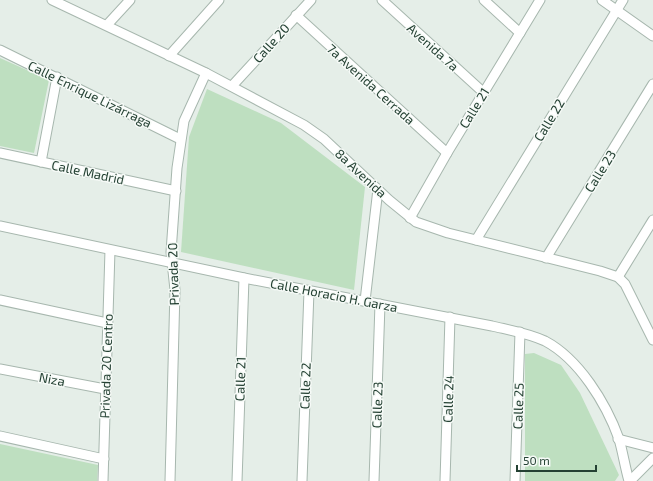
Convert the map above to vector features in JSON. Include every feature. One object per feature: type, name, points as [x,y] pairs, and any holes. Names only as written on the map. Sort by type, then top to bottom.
[{"type":"street","name":"8a Avenida","points":[[52,0],[206,73],[304,124],[324,139],[410,218],[424,226],[600,271],[618,277]]},
{"type":"street","points":[[107,25],[130,0]]},
{"type":"street","points":[[169,56],[219,0]]},
{"type":"street","name":"Calle 20","points":[[232,86],[311,0]]},
{"type":"street","name":"Avenida 7a","points":[[382,0],[484,93]]},
{"type":"street","points":[[484,0],[520,32]]},
{"type":"street","name":"Calle 21","points":[[410,218],[446,153],[540,0]]},
{"type":"street","points":[[602,0],[653,36]]},
{"type":"street","name":"Calle 22","points":[[476,240],[623,0]]},
{"type":"street","name":"7a Avenida Cerrada","points":[[296,15],[446,153]]},
{"type":"street","name":"Calle Enrique Lizárraga","points":[[0,50],[180,139]]},
{"type":"street","name":"Privada 20","points":[[170,481],[175,290],[172,263],[172,240],[180,139],[188,110],[206,73]]},
{"type":"street","points":[[41,162],[57,78]]},
{"type":"street","name":"Calle 23","points":[[546,258],[653,84]]},
{"type":"street","name":"Calle Madrid","points":[[0,153],[176,191]]},
{"type":"street","points":[[365,301],[378,189]]},
{"type":"street","points":[[653,220],[618,277],[631,293],[653,340]]},
{"type":"street","name":"Calle Horacio H. Garza","points":[[0,226],[308,291],[450,317],[520,332],[544,340],[562,352],[576,365],[590,383],[618,439],[629,481]]},
{"type":"street","name":"Privada 20 Centro","points":[[103,481],[110,250]]},
{"type":"street","name":"Calle 21","points":[[237,481],[244,278]]},
{"type":"street","name":"Calle 22","points":[[302,481],[308,291]]},
{"type":"street","points":[[0,300],[108,323]]},
{"type":"street","name":"Calle 23","points":[[374,481],[380,304]]},
{"type":"street","name":"Calle 24","points":[[445,481],[450,317]]},
{"type":"street","name":"Calle 25","points":[[515,481],[520,332]]},
{"type":"street","name":"Niza","points":[[0,369],[105,389]]},
{"type":"street","points":[[0,436],[104,459]]},
{"type":"street","points":[[618,439],[653,448]]},
{"type":"street","points":[[629,481],[653,458]]},
{"type":"green space","points":[[0,58],[49,80],[34,153],[0,146]]},
{"type":"green space","points":[[207,89],[281,123],[365,187],[354,290],[181,252],[189,137]]},
{"type":"green space","points":[[534,353],[561,365],[580,393],[619,475],[615,481],[525,481],[525,354]]},
{"type":"green space","points":[[0,444],[98,465],[97,481],[0,481]]}]
